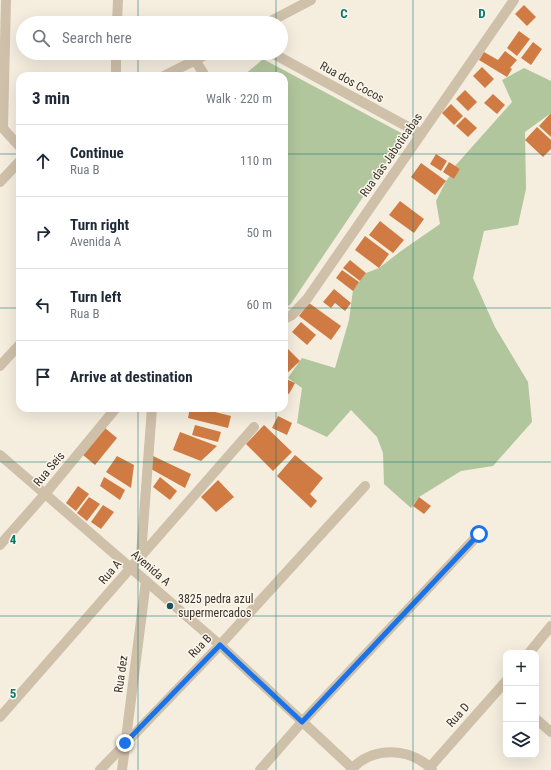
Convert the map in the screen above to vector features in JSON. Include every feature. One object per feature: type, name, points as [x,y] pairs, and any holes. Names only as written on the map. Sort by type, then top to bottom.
[{"type":"street","points":[[6,0],[2,126],[16,142]]},
{"type":"street","points":[[117,16],[118,0]]},
{"type":"street","points":[[280,16],[311,0]]},
{"type":"street","name":"Rua das Jaboticabas","points":[[288,317],[292,315],[307,299],[514,0]]},
{"type":"street","points":[[116,60],[116,72]]},
{"type":"street","points":[[172,72],[195,60],[202,72]]},
{"type":"street","name":"Rua dos Cocos","points":[[285,60],[421,134]]},
{"type":"street","points":[[0,182],[16,165]]},
{"type":"street","points":[[0,366],[16,348]]},
{"type":"street","name":"Rua Seis","points":[[0,545],[45,494],[113,412]]},
{"type":"street","points":[[141,555],[152,412]]},
{"type":"street","name":"Rua A","points":[[0,717],[254,427]]},
{"type":"street","name":"Avenida A","points":[[0,455],[220,645],[352,769]]},
{"type":"street","name":"Rua B","points":[[100,770],[220,645],[365,486]]},
{"type":"street","points":[[260,770],[302,722],[479,534]]},
{"type":"street","name":"Rua dez","points":[[122,770],[146,581]]},
{"type":"street","points":[[531,650],[551,626]]},
{"type":"street","name":"Rua D","points":[[352,769],[366,758],[382,752],[399,752],[416,757],[431,768],[503,688]]},
{"type":"street","points":[[539,722],[551,732]]},
{"type":"green space","points":[[262,60],[265,60],[287,72],[248,72]]},
{"type":"green space","points":[[524,68],[551,81],[551,113],[525,132],[526,189],[518,225],[484,231],[473,278],[495,327],[528,382],[532,422],[493,466],[461,471],[419,497],[411,508],[384,484],[383,453],[377,437],[351,410],[327,437],[297,423],[302,388],[288,378],[302,358],[335,368],[349,320],[353,290],[366,273],[379,268],[440,224],[436,201],[446,181],[450,176],[454,179],[460,169],[455,166],[512,102],[502,80]]},
{"type":"green space","points":[[288,72],[405,135],[290,305],[288,306]]},
{"type":"building","points":[[524,5],[536,17],[527,26],[515,14]]},
{"type":"building","points":[[519,31],[530,39],[517,56],[507,48]]},
{"type":"building","points":[[533,42],[542,49],[531,65],[521,58]]},
{"type":"building","points":[[505,51],[517,60],[510,68],[512,69],[507,77],[479,60],[484,52],[498,60]]},
{"type":"building","points":[[482,67],[494,79],[485,88],[473,76]]},
{"type":"building","points":[[465,90],[477,102],[468,111],[456,99]]},
{"type":"building","points":[[493,94],[505,105],[497,114],[484,103]]},
{"type":"building","points":[[451,104],[463,116],[454,125],[442,113]]},
{"type":"building","points":[[551,113],[551,137],[539,126]]},
{"type":"building","points":[[465,117],[477,128],[468,137],[456,126]]},
{"type":"building","points":[[537,127],[551,140],[551,149],[543,157],[525,140]]},
{"type":"building","points":[[436,154],[447,161],[441,171],[430,164]]},
{"type":"building","points":[[449,162],[460,169],[454,179],[443,172]]},
{"type":"building","points":[[421,163],[446,181],[435,195],[411,177]]},
{"type":"building","points":[[400,201],[424,219],[414,233],[389,215]]},
{"type":"building","points":[[380,221],[404,240],[393,253],[369,235]]},
{"type":"building","points":[[365,236],[389,254],[379,268],[355,250]]},
{"type":"building","points":[[350,260],[366,273],[360,281],[343,268]]},
{"type":"building","points":[[342,270],[359,282],[353,291],[336,278]]},
{"type":"building","points":[[334,289],[351,303],[345,311],[335,303],[331,308],[323,302]]},
{"type":"building","points":[[309,303],[341,326],[331,340],[299,316]]},
{"type":"building","points":[[301,322],[316,335],[307,345],[292,332]]},
{"type":"building","points":[[288,349],[300,361],[288,372]]},
{"type":"building","points":[[288,380],[295,383],[288,394]]},
{"type":"building","points":[[189,412],[215,412],[231,416],[228,428],[188,418]]},
{"type":"building","points":[[278,416],[292,423],[287,435],[272,428]]},
{"type":"building","points":[[195,425],[221,432],[218,442],[192,435]]},
{"type":"building","points":[[264,425],[292,452],[273,471],[246,444]]},
{"type":"building","points":[[105,428],[117,438],[95,465],[83,455]]},
{"type":"building","points":[[180,432],[217,446],[201,461],[173,450]]},
{"type":"building","points":[[295,455],[323,478],[310,494],[317,501],[311,508],[277,476]]},
{"type":"building","points":[[117,456],[134,465],[131,488],[106,472]]},
{"type":"building","points":[[153,456],[191,474],[185,488],[151,469]]},
{"type":"building","points":[[104,477],[125,490],[120,500],[100,486]]},
{"type":"building","points":[[160,477],[177,491],[170,500],[153,487]]},
{"type":"building","points":[[218,480],[234,497],[216,512],[201,497]]},
{"type":"building","points":[[78,486],[89,494],[76,511],[66,503]]},
{"type":"building","points":[[89,497],[100,504],[87,521],[77,513]]},
{"type":"building","points":[[419,497],[431,506],[424,514],[413,506]]},
{"type":"building","points":[[103,505],[114,512],[101,529],[91,522]]},
{"type":"place","name":"3825 pedra azul supermercados","points":[[170,606]]},
{"type":"route","points":[[125,743],[220,645],[302,722],[479,534]]}]
